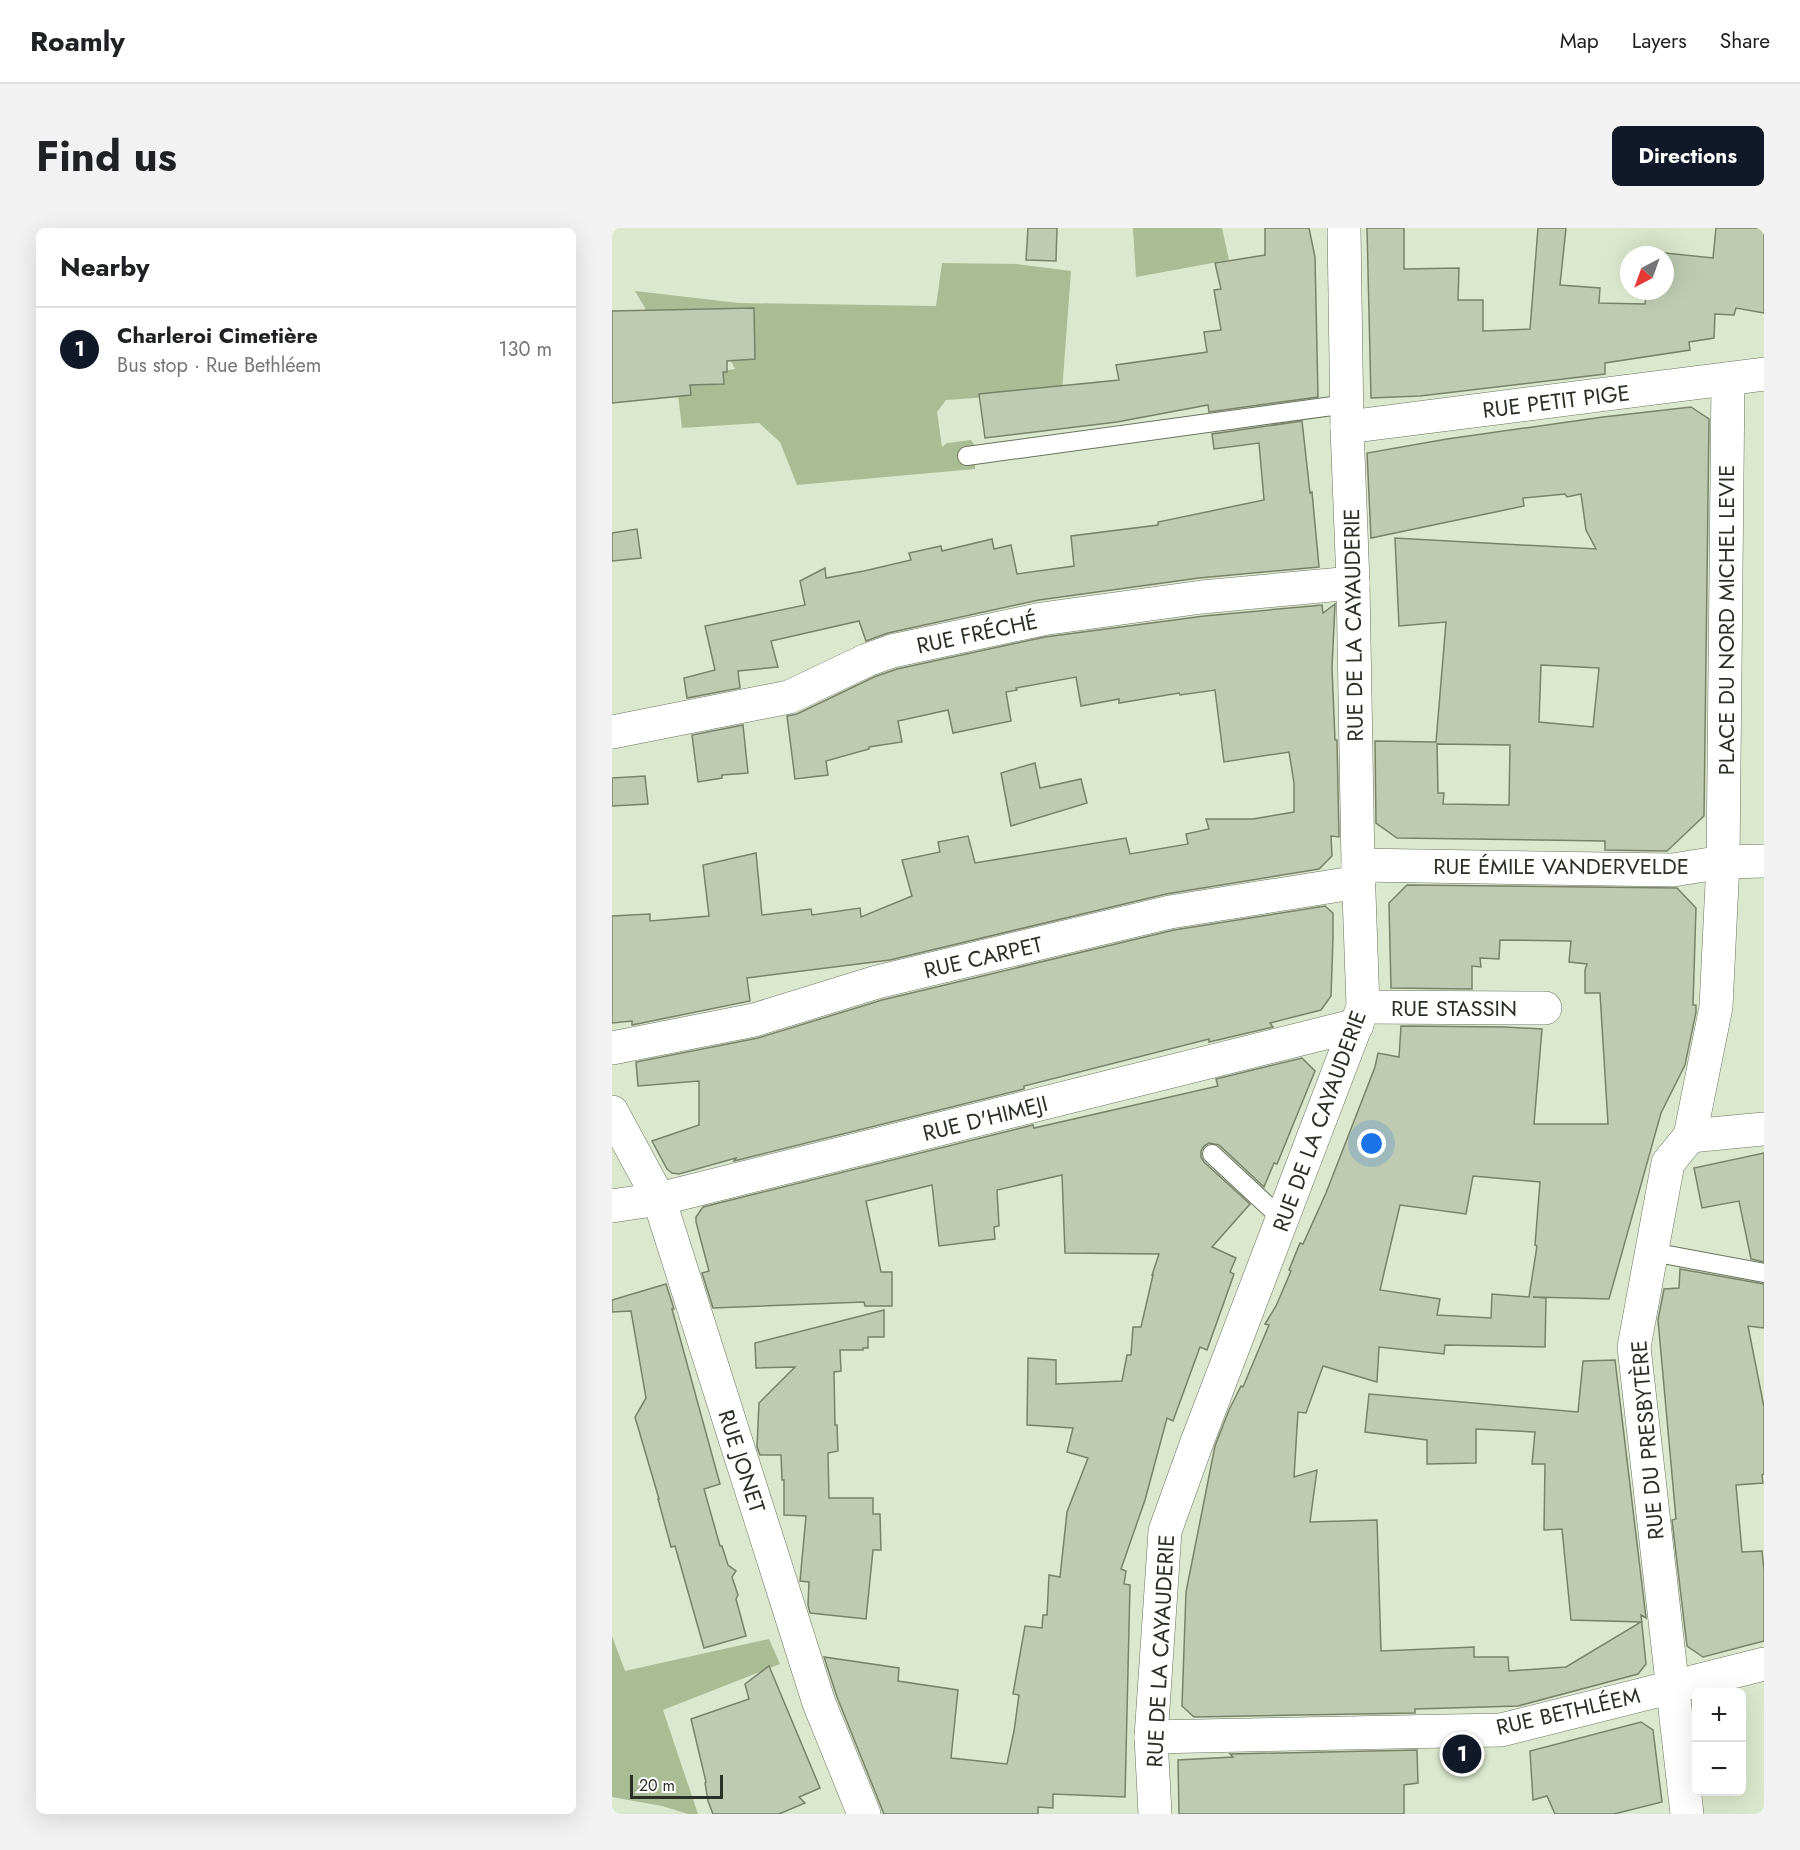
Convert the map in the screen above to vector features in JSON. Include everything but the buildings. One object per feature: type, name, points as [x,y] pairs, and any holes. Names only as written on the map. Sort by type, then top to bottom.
[{"type":"street","name":"RUE DE LA CAYAUDERIE","points":[[1155,1814],[1151,1737],[1165,1531],[1360,1016],[1344,228]]},
{"type":"street","name":"RUE PETIT PIGE","points":[[1347,415],[1764,374]]},
{"type":"street","name":"PLACE DU NORD MICHEL LEVIE","points":[[1724,862],[1728,379]]},
{"type":"street","name":"RUE FRÉCHÉ","points":[[612,732],[789,697],[867,660],[892,651],[1042,619],[1202,597],[1353,583]]},
{"type":"street","name":"RUE ÉMILE VANDERVELDE","points":[[1358,873],[1674,870],[1724,862],[1764,861]]},
{"type":"street","name":"RUE DU PRESBYTÈRE","points":[[1687,1814],[1635,1347],[1668,1163],[1690,1136],[1716,1006],[1724,862]]},
{"type":"street","name":"RUE CARPET","points":[[612,1047],[754,1020],[877,982],[1170,912],[1358,873]]},
{"type":"street","name":"RUE STASSIN","points":[[1360,1016],[1545,1008]]},
{"type":"street","name":"RUE D'HIMEJI","points":[[612,1206],[659,1199],[1360,1016]]},
{"type":"street","name":"RUE JONET","points":[[612,1112],[659,1199],[819,1703],[864,1814]]},
{"type":"street","points":[[1690,1136],[1764,1129]]},
{"type":"street","name":"RUE BETHLÉEM","points":[[1151,1737],[1501,1730],[1764,1664]]},
{"type":"lane","points":[[967,456],[1347,415]]},
{"type":"lane","points":[[1212,1154],[1282,1219]]},
{"type":"lane","points":[[1652,1252],[1764,1273]]},
{"type":"green space","points":[[1133,228],[1222,228],[1229,260],[1136,277]]},
{"type":"green space","points":[[942,263],[1016,264],[1071,271],[1062,392],[946,400],[937,412],[942,447],[947,443],[971,440],[975,446],[975,469],[797,485],[780,442],[759,423],[682,428],[676,379],[735,369],[720,339],[649,315],[635,291],[739,303],[936,306]]},
{"type":"green space","points":[[612,1636],[625,1671],[769,1639],[780,1664],[663,1710],[698,1814],[688,1814],[662,1806],[612,1797]]},
{"type":"place","name":"Charleroi Cimetière","points":[[1462,1754]]}]
